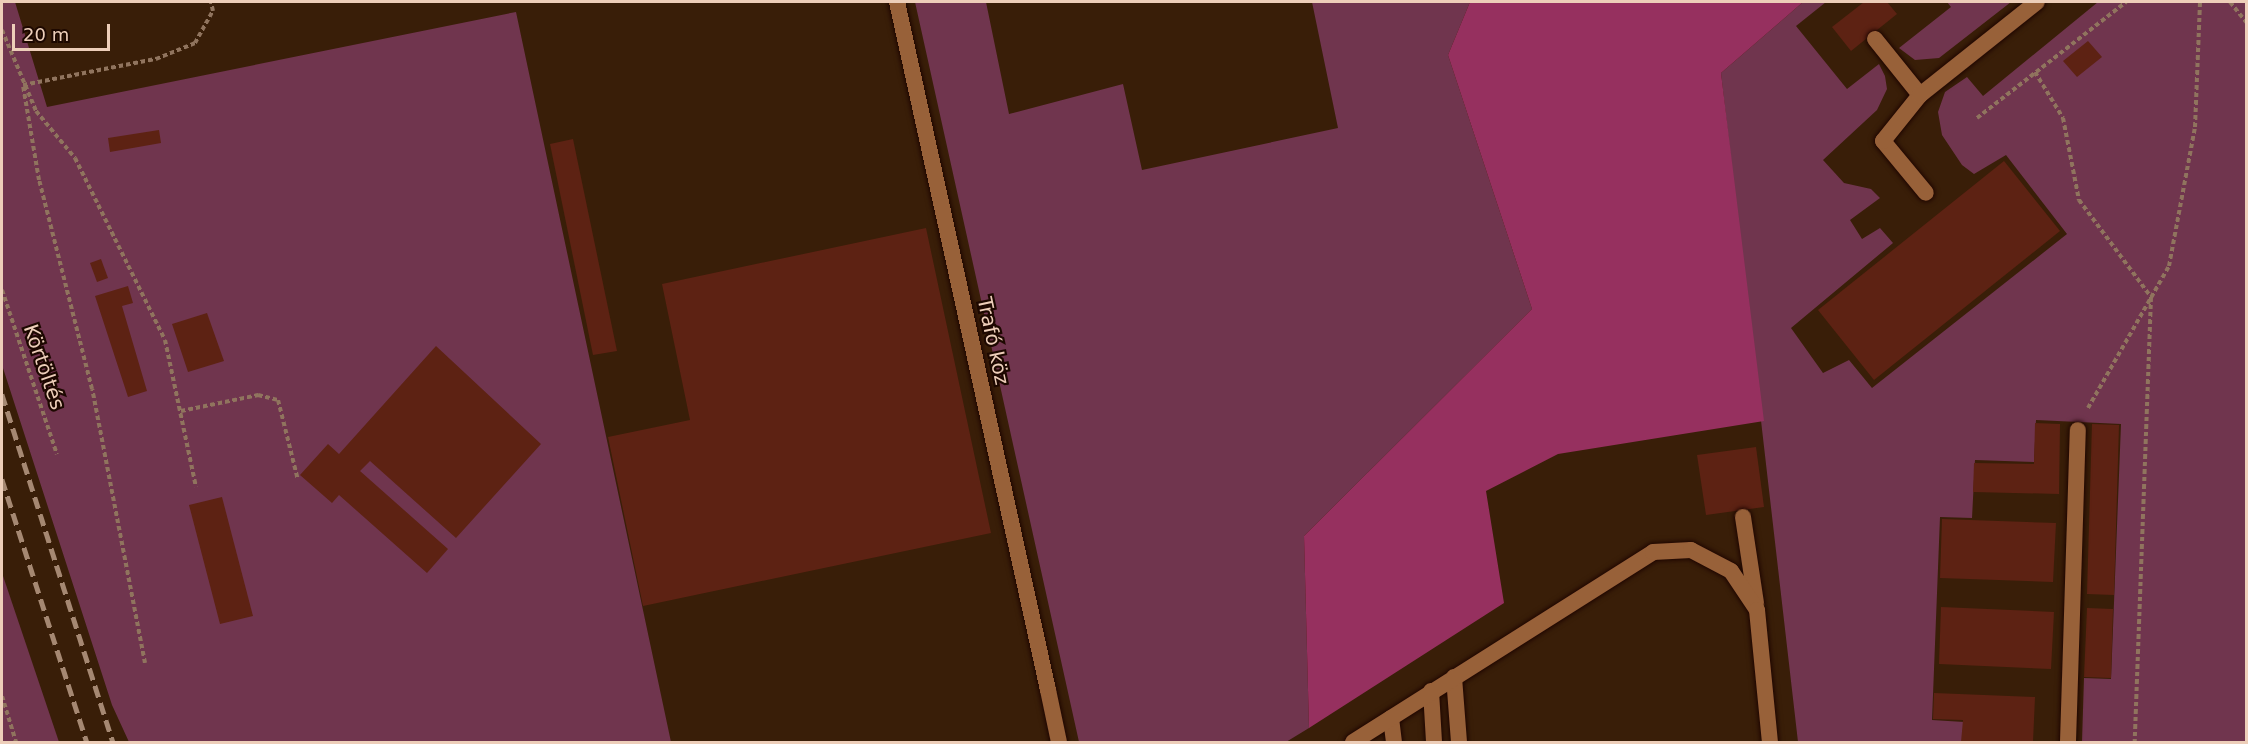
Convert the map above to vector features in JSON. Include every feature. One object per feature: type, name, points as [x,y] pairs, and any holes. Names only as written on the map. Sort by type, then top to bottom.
[{"type":"street","name":"Trafó köz","points":[[897,2],[1059,742]]},
{"type":"street","points":[[1926,193],[1883,141],[1920,95],[2037,2]]},
{"type":"street","points":[[1875,39],[1920,95]]},
{"type":"street","points":[[2068,742],[2080,423]]},
{"type":"street","points":[[1743,517],[1757,610],[1770,742]]},
{"type":"street","points":[[1353,742],[1653,552],[1691,550],[1731,571],[1757,610]]},
{"type":"street","points":[[1454,677],[1459,742]]},
{"type":"street","points":[[1431,691],[1434,742]]},
{"type":"street","points":[[1391,718],[1394,742]]},
{"type":"path","points":[[23,85],[156,59],[195,43],[213,11],[211,2]]},
{"type":"path","points":[[1977,118],[2126,2]]},
{"type":"path","points":[[2080,423],[2169,266],[2195,127],[2200,2]]},
{"type":"path","points":[[2230,2],[2247,22]]},
{"type":"path","points":[[2,30],[23,85],[36,111],[75,158],[123,249],[165,340],[196,487]]},
{"type":"path","points":[[2035,72],[2063,118],[2079,200],[2151,297],[2135,742]]},
{"type":"path","points":[[23,85],[39,180],[92,389],[145,663]]},
{"type":"path","name":"Körtöltés","points":[[2,290],[57,454]]},
{"type":"path","points":[[181,411],[258,395],[278,400],[298,480]]},
{"type":"path","points":[[2,696],[16,742]]},
{"type":"shaded area","points":[[2,2],[15,2],[47,107],[516,12],[671,742],[129,742],[112,705],[2,365]]},
{"type":"shaded area","points":[[915,2],[986,2],[1009,114],[1123,84],[1142,170],[1338,128],[1312,2],[1470,2],[1448,55],[1532,309],[1304,536],[1309,728],[1286,742],[1079,742]]},
{"type":"shaded area","points":[[1470,2],[1803,2],[1721,73],[1764,421],[1558,454],[1486,491],[1504,603],[1309,728],[1304,536],[1532,309],[1448,55]]},
{"type":"shaded area","points":[[1803,2],[1826,2],[1796,26],[1847,89],[1879,64],[1885,76],[1887,89],[1877,110],[1823,160],[1844,183],[1871,189],[1880,198],[1850,220],[1862,239],[1880,228],[1893,243],[1791,328],[1823,373],[1849,360],[1872,388],[2067,234],[2006,155],[1974,174],[1962,165],[1942,135],[1938,112],[1945,92],[1967,77],[1983,96],[2098,2],[2246,2],[2246,742],[2082,742],[2084,678],[2111,679],[2121,424],[2036,420],[2034,462],[1975,460],[1972,518],[1940,517],[1932,720],[1964,722],[1963,742],[1798,742],[1721,73]]},
{"type":"shaded area","points":[[1947,2],[2011,2],[1939,58],[1915,60],[1899,48],[1951,7]]},
{"type":"shaded area","points":[[2,573],[59,742],[2,742]]},
{"type":"building","points":[[1864,2],[1887,2],[1897,14],[1851,51],[1832,27]]},
{"type":"building","points":[[2088,41],[2102,57],[2077,77],[2063,61]]},
{"type":"building","points":[[159,130],[161,143],[110,152],[108,138]]},
{"type":"building","points":[[573,139],[617,351],[593,355],[550,144]]},
{"type":"building","points":[[2004,161],[2060,231],[1874,380],[1818,310]]},
{"type":"building","points":[[926,228],[991,533],[643,606],[608,437],[690,420],[662,284]]},
{"type":"building","points":[[101,259],[108,278],[97,282],[90,263]]},
{"type":"building","points":[[128,286],[133,303],[122,306],[147,391],[128,397],[95,296]]},
{"type":"building","points":[[207,313],[224,361],[188,372],[172,324]]},
{"type":"building","points":[[436,346],[541,444],[456,538],[370,461],[360,471],[448,549],[427,573],[339,495],[332,503],[300,475],[328,444],[339,454]]},
{"type":"building","points":[[2035,423],[2060,424],[2059,494],[1973,492],[1974,463],[2034,464]]},
{"type":"building","points":[[2092,424],[2119,425],[2114,595],[2087,594]]},
{"type":"building","points":[[1756,447],[1764,507],[1706,515],[1697,455]]},
{"type":"building","points":[[222,497],[253,616],[220,624],[189,505]]},
{"type":"building","points":[[1942,519],[2056,523],[2053,582],[1940,578]]},
{"type":"building","points":[[1941,607],[2054,612],[2051,669],[1939,664]]},
{"type":"building","points":[[2087,608],[2113,609],[2111,678],[2084,677]]},
{"type":"building","points":[[1934,693],[2035,697],[2033,742],[1961,742],[1963,720],[1933,719]]},
{"type":"railway","points":[[2,394],[113,742]]},
{"type":"railway","points":[[2,479],[87,742]]}]
